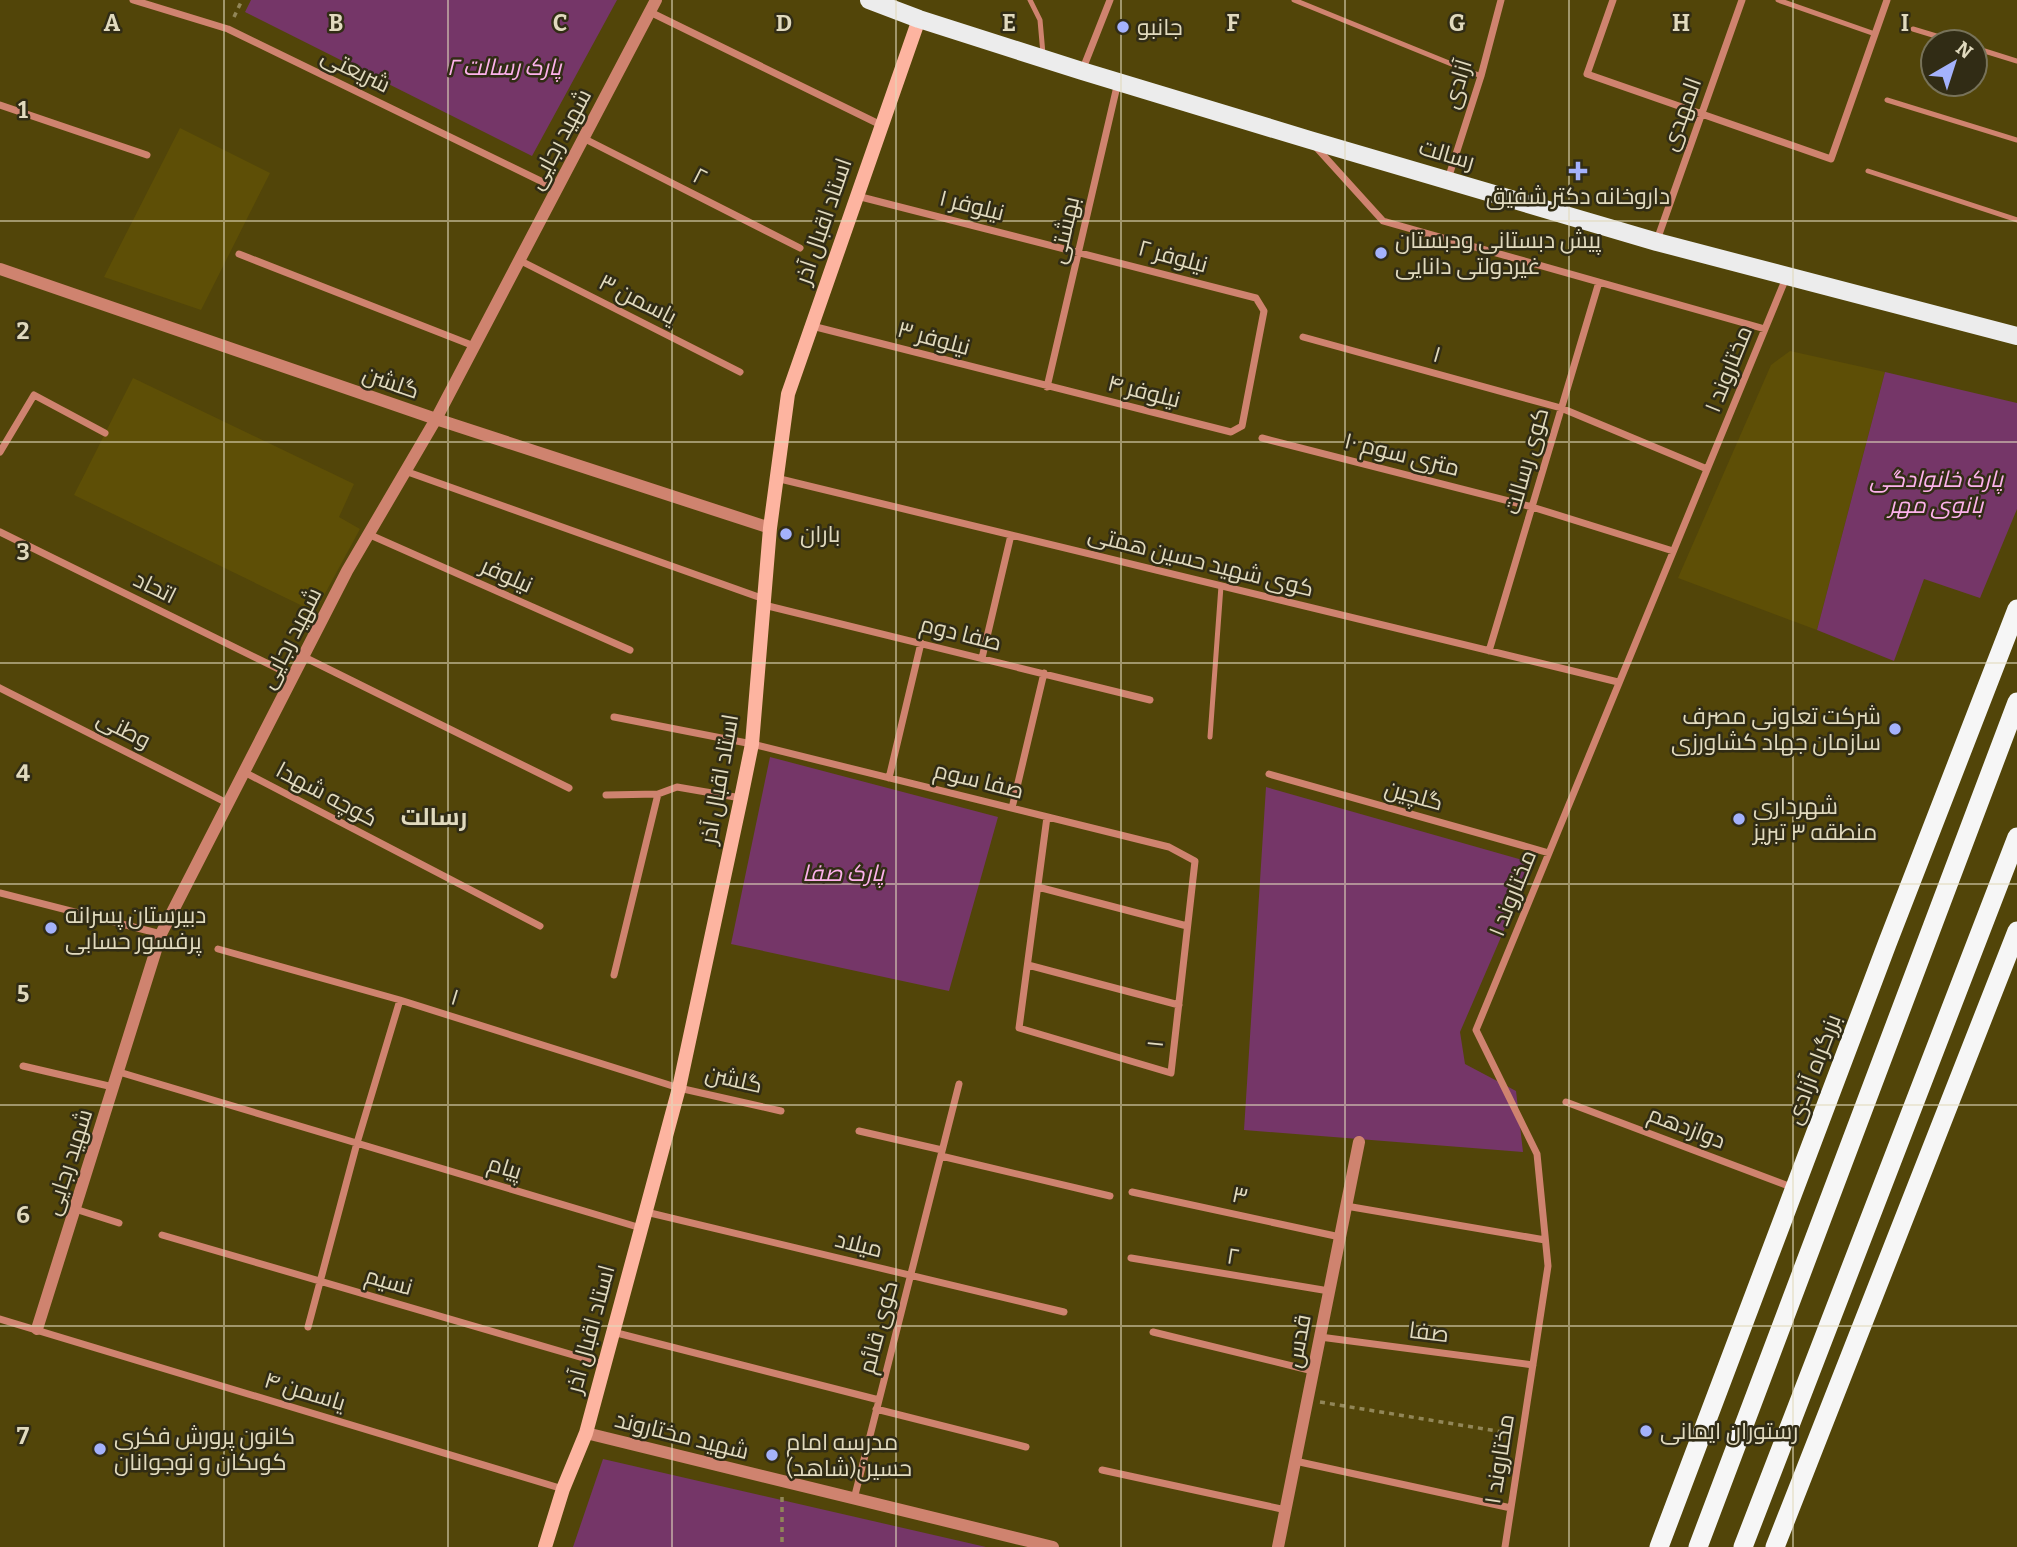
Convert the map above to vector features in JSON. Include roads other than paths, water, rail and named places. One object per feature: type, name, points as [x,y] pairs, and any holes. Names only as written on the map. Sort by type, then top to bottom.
[{"type":"highway","name":"بزرگراه آزادی","points":[[1659,1547],[2017,610]]},
{"type":"highway","points":[[1698,1547],[2017,702]]},
{"type":"highway","points":[[1743,1547],[2017,837]]},
{"type":"highway","points":[[1775,1547],[2017,931]]},
{"type":"main road","name":"رسالت","points":[[869,0],[919,19],[1082,71],[1657,242],[2017,337]]},
{"type":"main road","name":"استاد اقبال آذر","points":[[545,1547],[563,1489],[586,1433],[679,1088],[741,798],[752,744],[769,528],[788,394],[919,19]]},
{"type":"street","name":"شریعتی","points":[[133,0],[228,29],[557,189]]},
{"type":"street","points":[[1082,71],[1110,0]]},
{"type":"street","name":"آزادی","points":[[1448,179],[1501,0]]},
{"type":"street","points":[[1613,0],[1587,74],[1830,159],[1887,0]]},
{"type":"street","name":"المهدی","points":[[1657,242],[1742,0]]},
{"type":"street","points":[[653,6],[881,125]]},
{"type":"street","name":"شهید رجایی","points":[[37,1329],[162,934],[347,571],[436,419],[653,6]]},
{"type":"street","name":"بهشتی","points":[[1047,387],[1118,82]]},
{"type":"street","points":[[0,105],[147,155]]},
{"type":"street","name":"۲","points":[[583,138],[800,248]]},
{"type":"street","points":[[1310,140],[1383,221],[1765,329]]},
{"type":"street","name":"نیلوفر ۱","points":[[856,195],[1079,251]]},
{"type":"street","name":"نیلوفر ۲","points":[[1079,251],[1256,298],[1264,311],[1245,414],[1242,426],[1231,432]]},
{"type":"street","points":[[239,254],[474,346]]},
{"type":"street","name":"یاسمن ۳","points":[[519,260],[740,372]]},
{"type":"street","name":"گلشن","points":[[0,270],[436,419],[769,528]]},
{"type":"street","name":"مختاروند ۱","points":[[1505,1547],[1548,1266],[1537,1154],[1476,1030],[1786,277]]},
{"type":"street","name":"کوی رسالت","points":[[1489,650],[1599,282]]},
{"type":"street","name":"نیلوفر ۳","points":[[811,326],[1047,387]]},
{"type":"street","name":"۱","points":[[1303,337],[1561,408]]},
{"type":"street","name":"نیلوفر ۴","points":[[1047,387],[1231,432]]},
{"type":"street","points":[[0,452],[34,395],[105,433]]},
{"type":"street","points":[[1561,408],[1707,469]]},
{"type":"street","points":[[0,430],[9,434]]},
{"type":"street","name":"۱۰ متری سوم","points":[[1262,438],[1532,507]]},
{"type":"street","name":"صفا دوم","points":[[405,471],[764,602],[1150,700]]},
{"type":"street","name":"کوی شهید حسین همتی","points":[[776,478],[1618,682]]},
{"type":"street","points":[[1532,507],[1673,551]]},
{"type":"street","name":"اتحاد","points":[[0,532],[294,677]]},
{"type":"street","name":"نیلوفر","points":[[368,534],[630,650]]},
{"type":"street","points":[[982,658],[1011,535]]},
{"type":"street","points":[[889,778],[921,643]]},
{"type":"street","points":[[304,657],[569,788]]},
{"type":"street","points":[[1012,808],[1044,673]]},
{"type":"street","name":"وطنی","points":[[0,688],[230,804]]},
{"type":"street","name":"صفا سوم","points":[[614,717],[752,744],[1012,808],[1169,847],[1195,861]]},
{"type":"street","name":"کوچه شهدا","points":[[246,773],[540,926]]},
{"type":"street","name":"گلچین","points":[[1269,774],[1549,853]]},
{"type":"street","points":[[606,796],[658,794],[677,787],[741,798]]},
{"type":"street","points":[[614,975],[658,794]]},
{"type":"street","points":[[1047,817],[1028,965],[1179,1005]]},
{"type":"street","name":"۱","points":[[1028,965],[1019,1028],[1171,1073],[1195,861]]},
{"type":"street","points":[[1038,887],[1187,926]]},
{"type":"street","points":[[0,892],[162,934]]},
{"type":"street","name":"۱","points":[[218,949],[400,1000],[679,1088]]},
{"type":"street","points":[[308,1327],[357,1143],[400,1000]]},
{"type":"street","points":[[23,1066],[114,1087]]},
{"type":"street","name":"پیام","points":[[119,1072],[641,1228]]},
{"type":"street","name":"کوی قائم","points":[[854,1499],[959,1084]]},
{"type":"street","name":"گلشن","points":[[679,1088],[781,1111]]},
{"type":"street","name":"دوازدهم","points":[[1566,1102],[1795,1188]]},
{"type":"street","points":[[859,1131],[1110,1196]]},
{"type":"street","name":"قدس","points":[[1278,1547],[1359,1142]]},
{"type":"street","name":"۳","points":[[1132,1192],[1340,1237]]},
{"type":"street","points":[[1346,1206],[1545,1240]]},
{"type":"street","points":[[75,1209],[118,1223]]},
{"type":"street","name":"میلاد","points":[[645,1212],[1064,1312]]},
{"type":"street","name":"نسیم","points":[[162,1236],[604,1364]]},
{"type":"street","name":"۲","points":[[1131,1258],[1329,1291]]},
{"type":"street","name":"یاسمن ۴","points":[[0,1319],[563,1489]]},
{"type":"street","points":[[613,1332],[879,1400]]},
{"type":"street","points":[[1153,1332],[1313,1371]]},
{"type":"street","name":"صفا","points":[[1320,1337],[1533,1365]]},
{"type":"street","points":[[876,1409],[1026,1447]]},
{"type":"street","name":"شهید مختاروند","points":[[586,1433],[1053,1547]]},
{"type":"street","points":[[1296,1461],[1511,1508]]},
{"type":"street","points":[[1102,1470],[1286,1510]]},
{"type":"lane","points":[[1030,0],[1040,20],[1044,58]]},
{"type":"lane","points":[[1294,0],[1480,76]]},
{"type":"lane","points":[[1778,0],[1875,34]]},
{"type":"lane","points":[[1913,29],[1919,31]]},
{"type":"lane","points":[[1989,52],[2017,61]]},
{"type":"lane","points":[[1887,100],[2017,141]]},
{"type":"lane","points":[[1868,171],[2017,220]]},
{"type":"lane","points":[[1210,737],[1221,586]]},
{"type":"place","name":"جانبو","points":[[1123,27]]},
{"type":"place","name":"داروخانه دکتر شفیق","points":[[1578,171]]},
{"type":"place","name":"پیش دبستانی ودبستان غیردولتی دانایی","points":[[1381,253]]},
{"type":"place","name":"باران","points":[[786,534]]},
{"type":"place","name":"شرکت تعاونی مصرف سازمان جهاد کشاورزی","points":[[1895,729]]},
{"type":"place","name":"شهرداری منطقه ۳ تبریز","points":[[1739,819]]},
{"type":"place","name":"دبیرستان پسرانه پرفسور حسابی","points":[[51,928]]},
{"type":"place","name":"رستوران ایمانی","points":[[1646,1431]]},
{"type":"place","name":"کانون پرورش فکرى کوىکان و نوجوانان","points":[[100,1449]]},
{"type":"place","name":"مدرسه امام حسین(شاهد)","points":[[772,1455]]},
{"type":"district","name":"رسالت","points":[[434,817]]},
{"type":"park label","name":"پارک رسالت ۲","points":[[504,67]]},
{"type":"park label","name":"پارک خانوادگی بانوی مهر","points":[[1936,492]]},
{"type":"park label","name":"پارک صفا","points":[[843,873]]}]
